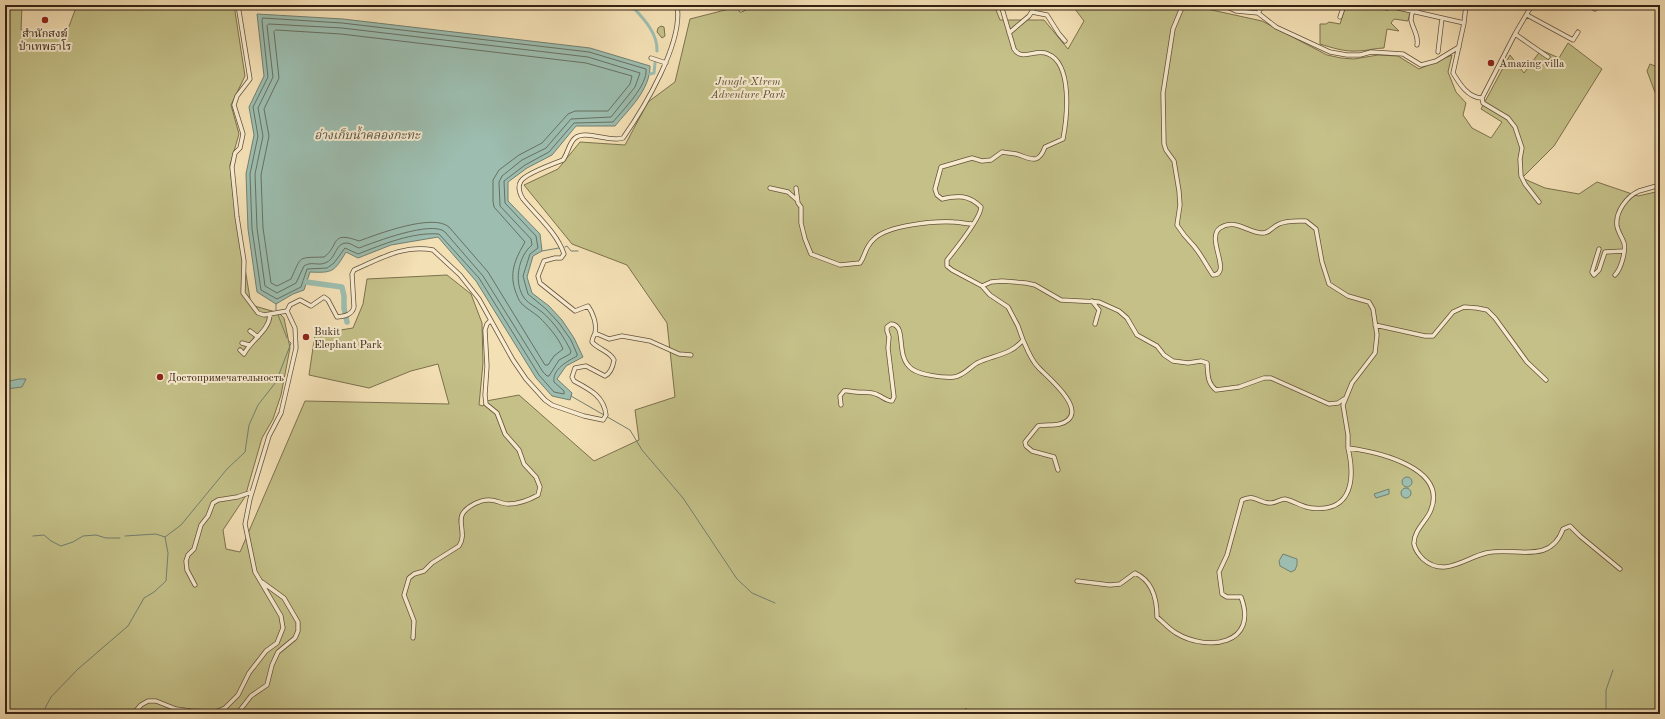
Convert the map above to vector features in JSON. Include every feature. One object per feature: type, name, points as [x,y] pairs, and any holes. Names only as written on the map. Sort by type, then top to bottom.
[{"type":"street","points":[[238,5],[250,79],[237,96],[234,105],[243,134],[240,148],[235,153],[232,167],[237,217],[244,261],[243,292],[258,313],[270,315],[287,311]]},
{"type":"street","points":[[287,311],[290,305],[300,300],[311,306],[318,300],[324,298],[328,300],[337,317],[349,315],[353,312],[354,307],[352,274],[354,270],[395,252],[427,248],[433,250],[460,275],[478,300],[517,366],[526,379],[545,400],[552,405],[584,416],[603,420],[606,415],[605,405],[593,391],[574,381],[572,378],[573,371],[578,366],[586,366],[605,376],[609,374],[614,360],[612,356],[592,342],[592,338],[595,333],[593,313],[588,306],[575,311],[540,283],[538,276],[544,261],[561,258],[564,254],[561,246],[519,193],[521,181],[529,175],[563,160],[576,136],[586,134],[617,140],[623,138],[658,82],[666,63],[676,30],[678,16],[677,5]]},
{"type":"street","points":[[740,10],[750,5]]},
{"type":"street","points":[[1001,5],[1014,50],[1017,54],[1020,56],[1039,52],[1049,54],[1058,63],[1062,71],[1067,88],[1063,139],[1045,147],[1042,155],[1036,159],[1030,159],[1016,154],[1002,152],[991,160],[972,158],[941,167],[935,189],[937,195],[942,198],[961,196],[974,200],[981,206],[981,210],[973,224],[947,260],[947,266],[982,286],[1008,307],[1032,359],[1065,395],[1071,408],[1070,418],[1067,421],[1061,424],[1038,426],[1025,442],[1026,446],[1032,451],[1054,457],[1058,470]]},
{"type":"street","points":[[1009,33],[1032,12],[1036,5]]},
{"type":"street","points":[[1077,581],[1110,585],[1120,584],[1135,573],[1148,581],[1155,594],[1157,617],[1176,633],[1196,641],[1211,644],[1226,641],[1239,634],[1243,624],[1245,608],[1241,597],[1227,597],[1222,594],[1219,572],[1227,555],[1242,500],[1248,497],[1256,498],[1270,504],[1284,499],[1310,508],[1323,509],[1334,506],[1344,500],[1349,489],[1352,465],[1348,448],[1348,435],[1343,405],[1352,383],[1375,353],[1377,335],[1373,309],[1369,302],[1348,296],[1330,284],[1322,262],[1316,229],[1306,221],[1280,223],[1265,233],[1259,233],[1231,224],[1219,228],[1216,233],[1215,243],[1221,268],[1220,273],[1217,275],[1213,275],[1194,246],[1180,231],[1177,225],[1180,205],[1174,161],[1166,150],[1164,144],[1162,93],[1173,29],[1183,5]]},
{"type":"street","points":[[1224,5],[1236,11],[1258,13],[1276,27],[1303,38],[1330,52],[1346,55],[1360,55],[1371,52],[1403,54],[1421,65],[1436,61],[1459,46]]},
{"type":"street","points":[[1258,13],[1263,5]]},
{"type":"street","points":[[1340,17],[1344,5]]},
{"type":"street","points":[[1380,5],[1387,8]]},
{"type":"street","points":[[1392,5],[1394,7],[1464,23]]},
{"type":"street","points":[[1417,45],[1417,32],[1411,19],[1418,5]]},
{"type":"street","points":[[1466,5],[1464,23],[1453,72],[1460,85],[1474,96],[1482,98],[1483,102],[1508,118],[1515,127],[1522,148],[1521,176],[1525,184],[1539,202]]},
{"type":"street","points":[[1482,98],[1515,34],[1532,5]]},
{"type":"street","points":[[1588,5],[1595,9]]},
{"type":"street","points":[[1032,12],[1047,15],[1065,41]]},
{"type":"street","points":[[1526,15],[1573,40],[1578,32]]},
{"type":"street","points":[[1438,52],[1442,18]]},
{"type":"street","points":[[1515,34],[1548,57]]},
{"type":"street","points":[[651,58],[666,63]]},
{"type":"street","points":[[1615,275],[1619,270],[1624,251],[1624,244],[1617,226],[1617,217],[1621,208],[1638,192],[1660,185]]},
{"type":"street","points":[[770,188],[788,192],[793,195],[801,207],[801,223],[811,254],[840,265],[860,263],[864,258],[865,250],[872,240],[879,234],[890,230],[920,224],[956,222],[973,224]]},
{"type":"street","points":[[796,188],[798,203]]},
{"type":"street","points":[[1599,249],[1592,272],[1594,274],[1600,270],[1605,252],[1624,251]]},
{"type":"street","points":[[982,286],[991,282],[1002,281],[1026,283],[1035,285],[1061,300],[1099,302],[1119,311],[1127,318],[1137,335],[1157,346],[1164,355],[1173,361],[1188,363],[1201,361],[1207,364],[1208,378],[1211,386],[1216,390],[1239,387],[1264,378],[1271,378],[1329,404],[1338,403],[1345,399]]},
{"type":"street","points":[[1092,301],[1098,310],[1095,324]]},
{"type":"street","points":[[1375,325],[1425,336],[1433,336],[1453,312],[1464,307],[1487,310],[1495,318],[1527,362],[1546,380]]},
{"type":"street","points":[[133,714],[141,705],[148,701],[156,701],[176,709],[191,711],[215,712],[225,708],[238,695],[251,669],[266,651],[277,643],[283,628],[278,609],[255,572],[245,524],[246,512],[269,436],[281,413],[296,348],[295,328],[287,311]]},
{"type":"street","points":[[240,350],[244,354],[249,345],[267,324],[270,315]]},
{"type":"street","points":[[413,638],[414,621],[404,595],[409,578],[424,570],[432,563],[459,546],[462,542],[463,533],[461,518],[464,512],[478,502],[487,500],[509,504],[521,502],[538,495],[540,486],[536,477],[524,463],[519,450],[505,434],[496,413],[486,404],[485,395],[487,366],[485,330],[490,321]]},
{"type":"street","points":[[841,405],[840,396],[844,391],[849,390],[854,392],[870,392],[879,395],[888,401],[892,401],[894,397],[888,348],[889,337],[887,331],[887,327],[891,324],[895,324],[900,332],[902,353],[907,365],[915,371],[943,377],[955,377],[963,374],[977,363],[999,356],[1019,345],[1023,340]]},
{"type":"street","points":[[250,331],[258,336]]},
{"type":"street","points":[[595,333],[609,339],[622,336],[650,341],[679,354],[691,355]]},
{"type":"street","points":[[242,343],[249,345]]},
{"type":"street","points":[[1348,448],[1384,456],[1406,464],[1421,473],[1429,482],[1434,492],[1434,501],[1430,512],[1415,537],[1414,544],[1417,552],[1424,560],[1431,564],[1439,566],[1454,566],[1486,553],[1538,552],[1552,546],[1560,538],[1562,529],[1570,526],[1620,569]]},
{"type":"street","points":[[195,585],[187,570],[186,561],[188,555],[194,549],[201,525],[208,516],[213,504],[218,500],[237,497],[252,492]]},
{"type":"street","points":[[237,714],[251,696],[266,685],[278,652],[295,638],[298,631],[298,622],[284,598],[262,582]]},
{"type":"green space","name":"Jungle Xtrem Adventure Park","points":[[5,5],[22,5],[21,30],[65,37],[77,5],[234,5],[245,76],[231,105],[239,134],[230,165],[233,194],[251,305],[279,313],[284,318],[290,348],[281,395],[273,419],[262,438],[245,497],[223,530],[226,549],[240,552],[305,401],[449,404],[438,364],[411,371],[369,388],[309,375],[315,334],[353,328],[363,304],[367,279],[447,275],[471,294],[482,323],[483,363],[479,405],[483,406],[486,401],[519,395],[594,461],[639,440],[635,410],[675,397],[667,323],[627,265],[572,244],[524,185],[558,169],[580,142],[625,145],[648,102],[675,82],[690,19],[751,5],[994,5],[1000,20],[1044,20],[1068,49],[1084,21],[1072,5],[1189,5],[1262,21],[1327,55],[1341,58],[1354,59],[1378,55],[1398,56],[1419,69],[1452,55],[1448,72],[1456,92],[1466,103],[1463,115],[1472,128],[1491,138],[1502,122],[1481,109],[1510,55],[1524,73],[1541,50],[1559,58],[1568,43],[1602,69],[1554,146],[1522,178],[1545,188],[1579,194],[1597,182],[1638,196],[1660,191],[1660,714],[5,714]]},
{"type":"green space","points":[[1346,5],[1374,5],[1386,10],[1390,8],[1410,12],[1408,21],[1394,19],[1391,23],[1399,31],[1387,29],[1384,48],[1348,51],[1320,44],[1320,24],[1326,24],[1329,22],[1340,24]]},
{"type":"green space","points":[[661,26],[664,27],[665,36],[662,38],[657,32],[658,28]]},
{"type":"green space","points":[[1650,64],[1660,68],[1660,94],[1656,95],[1647,71]]},
{"type":"water","name":"อ่างเก็บน้ำคลองกะทะ","points":[[257,14],[343,19],[590,48],[650,66],[649,75],[643,91],[615,126],[576,126],[552,155],[527,168],[508,182],[508,201],[540,234],[542,251],[533,256],[527,277],[532,293],[549,306],[562,320],[574,338],[583,357],[566,366],[557,379],[572,393],[570,400],[552,396],[536,378],[476,281],[438,237],[391,245],[358,258],[346,252],[339,264],[332,270],[324,272],[310,272],[304,290],[293,294],[276,304],[257,292],[248,229],[246,174],[254,135],[249,107],[264,76]]},
{"type":"water","points":[[26,379],[22,387],[6,389],[5,382]]},
{"type":"water","points":[[1405,477],[1409,477],[1412,482],[1409,487],[1405,487],[1402,484],[1402,480]]},
{"type":"water","points":[[1404,488],[1408,488],[1410,489],[1410,497],[1404,498],[1401,495],[1401,491]]},
{"type":"water","points":[[1389,489],[1389,494],[1376,498],[1374,494]]},
{"type":"water","points":[[1283,554],[1297,559],[1295,570],[1291,572],[1280,566],[1279,561]]},
{"type":"waterway","points":[[631,5],[649,26],[657,44],[657,51]]},
{"type":"waterway","points":[[650,74],[654,73],[655,63]]},
{"type":"waterway","points":[[565,247],[567,246],[571,251],[578,251]]},
{"type":"waterway","points":[[542,251],[559,248]]},
{"type":"waterway","points":[[306,282],[342,287],[347,322]]},
{"type":"waterway","points":[[276,304],[276,310]]},
{"type":"waterway","points":[[278,315],[287,338]]},
{"type":"waterway","points":[[42,714],[51,697],[78,669],[128,626],[144,598],[154,592],[166,581],[168,553],[165,537],[181,525],[227,469],[245,452],[249,425],[258,405],[276,382],[291,343],[289,341]]},
{"type":"waterway","points":[[571,396],[630,430],[642,450],[683,498],[737,579],[752,593],[775,603]]},
{"type":"waterway","points":[[125,536],[156,534],[165,537]]},
{"type":"waterway","points":[[33,536],[44,535],[51,541],[61,546],[73,542],[83,536],[96,535],[106,538],[120,538]]},
{"type":"waterway","points":[[1606,714],[1606,690],[1613,670]]},
{"type":"place","name":"สำนักสงฆ์ ป่าเทพธาโร","points":[[45,20]]},
{"type":"place","name":"Amazing villa","points":[[1491,63]]},
{"type":"place","name":"Bukit Elephant Park","points":[[306,337]]},
{"type":"place","name":"Достопримечательность","points":[[160,377]]}]
